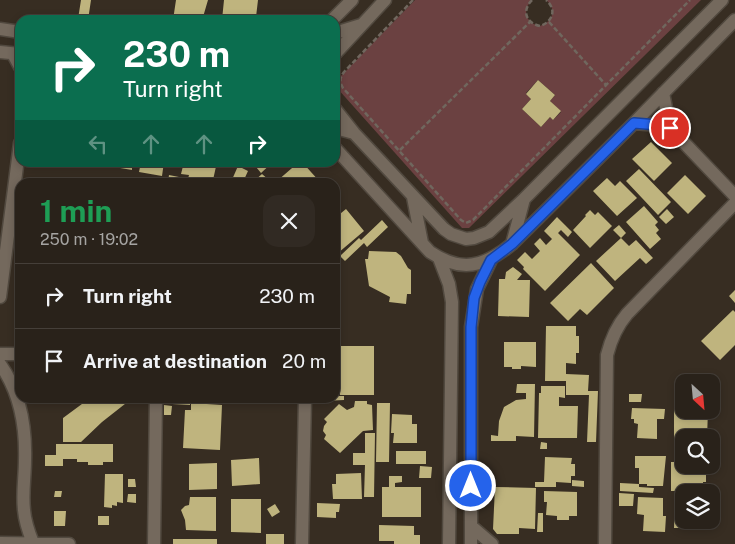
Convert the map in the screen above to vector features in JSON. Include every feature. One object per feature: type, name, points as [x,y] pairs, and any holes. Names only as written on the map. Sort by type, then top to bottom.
[{"type":"street","points":[[337,15],[352,0]]},
{"type":"street","points":[[340,48],[385,0]]},
{"type":"street","points":[[340,115],[444,229],[451,234],[466,239],[474,238],[489,232],[524,199],[722,0]]},
{"type":"street","points":[[340,154],[422,245],[439,258],[452,263],[466,265],[491,260],[512,244],[735,20]]},
{"type":"street","points":[[340,31],[361,25]]},
{"type":"street","points":[[0,30],[15,32]]},
{"type":"street","points":[[0,52],[15,54]]},
{"type":"street","points":[[663,93],[670,128],[735,196]]},
{"type":"street","points":[[634,123],[670,128]]},
{"type":"street","points":[[340,129],[354,132]]},
{"type":"street","points":[[413,196],[422,245]]},
{"type":"street","points":[[512,244],[524,199]]},
{"type":"street","points":[[605,544],[607,355],[612,338],[627,314],[735,203]]},
{"type":"street","points":[[0,297],[15,206]]},
{"type":"street","points":[[439,258],[451,293],[449,544]]},
{"type":"street","points":[[471,544],[471,327],[477,289],[491,260]]},
{"type":"street","points":[[451,323],[461,323],[471,327]]},
{"type":"street","points":[[0,354],[15,354]]},
{"type":"street","points":[[0,364],[15,390]]},
{"type":"street","points":[[19,403],[25,441],[24,512],[33,544]]},
{"type":"street","points":[[154,544],[156,403]]},
{"type":"street","points":[[302,544],[305,403]]},
{"type":"street","points":[[471,526],[492,544]]},
{"type":"street","points":[[0,543],[68,544]]},
{"type":"path","points":[[413,0],[344,72],[340,83],[461,220],[466,223],[470,222],[690,0]]},
{"type":"path","points":[[532,0],[528,4],[526,17],[530,22],[540,26],[549,22],[553,15],[553,8],[548,0]]},
{"type":"path","points":[[400,150],[530,22]]},
{"type":"path","points":[[549,22],[606,85]]},
{"type":"shaded area","points":[[415,0],[532,0],[527,8],[527,16],[531,22],[540,26],[548,22],[552,15],[552,7],[546,0],[701,0],[469,228],[462,228],[340,91],[340,77]],"holes":[[[538,80],[555,95],[550,101],[561,112],[553,120],[550,117],[541,127],[522,109],[531,99],[526,93]]]},
{"type":"building","points":[[81,0],[91,0],[89,15],[79,15]]},
{"type":"building","points":[[176,0],[208,0],[204,15],[174,15]]},
{"type":"building","points":[[224,0],[258,0],[256,15],[222,15]]},
{"type":"building","points":[[538,80],[555,95],[550,101],[561,111],[553,120],[550,117],[541,127],[522,109],[531,99],[526,94]]},
{"type":"building","points":[[651,142],[672,163],[654,181],[632,159]]},
{"type":"building","points":[[114,167],[132,167],[132,170]]},
{"type":"building","points":[[140,167],[163,167],[162,176],[139,172]]},
{"type":"building","points":[[183,167],[216,167],[213,178],[188,178],[189,175],[181,174]]},
{"type":"building","points":[[238,167],[248,171],[245,178],[233,178]]},
{"type":"building","points":[[256,167],[268,167],[261,173]]},
{"type":"building","points":[[293,167],[306,167],[316,178],[280,178]]},
{"type":"building","points":[[639,169],[671,202],[658,215],[626,181]]},
{"type":"building","points":[[262,174],[267,178],[258,178]]},
{"type":"building","points":[[169,175],[179,177],[179,178],[169,178]]},
{"type":"building","points":[[685,175],[706,196],[688,214],[667,193]]},
{"type":"building","points":[[607,178],[615,186],[620,181],[637,198],[617,216],[593,191]]},
{"type":"building","points":[[644,206],[658,222],[655,225],[659,230],[656,233],[661,239],[650,249],[626,222]]},
{"type":"building","points":[[346,209],[364,231],[340,251],[340,214]]},
{"type":"building","points":[[667,209],[674,217],[666,224],[659,217]]},
{"type":"building","points":[[590,210],[595,215],[598,212],[612,226],[590,248],[573,230]]},
{"type":"building","points":[[557,217],[572,232],[568,237],[561,230],[558,233],[580,255],[545,291],[523,269],[524,267],[517,260],[525,252],[532,259],[540,251],[534,244],[540,238],[546,245],[552,239],[544,231]]},
{"type":"building","points":[[382,220],[388,227],[367,247],[364,243],[345,261],[340,256],[359,238],[361,240]]},
{"type":"building","points":[[619,225],[626,233],[621,238],[613,230]]},
{"type":"building","points":[[621,238],[629,246],[636,240],[653,258],[646,264],[640,258],[615,281],[596,261]]},
{"type":"building","points":[[369,251],[396,252],[411,270],[411,294],[407,294],[406,304],[389,302],[390,297],[369,286],[365,259],[368,259]]},
{"type":"building","points":[[591,263],[614,288],[587,315],[580,309],[568,321],[550,303]]},
{"type":"building","points":[[513,267],[522,274],[517,280],[530,280],[529,317],[498,316],[499,279],[505,279],[506,272]]},
{"type":"building","points":[[735,290],[735,303],[729,296]]},
{"type":"building","points":[[733,310],[735,312],[735,345],[720,360],[701,341]]},
{"type":"building","points":[[546,326],[576,326],[576,336],[579,336],[579,353],[576,353],[576,364],[566,363],[566,374],[589,375],[588,391],[598,391],[596,442],[587,442],[589,395],[566,395],[566,381],[545,381]]},
{"type":"building","points":[[504,342],[536,342],[536,367],[521,366],[521,369],[512,369],[512,367],[504,367]]},
{"type":"building","points":[[340,346],[374,346],[374,395],[340,395]]},
{"type":"building","points":[[517,384],[535,384],[534,437],[516,436],[516,441],[491,441],[491,435],[498,436],[499,421],[504,407],[516,400],[526,399],[526,393],[516,393]]},
{"type":"building","points":[[541,386],[565,386],[565,398],[559,397],[559,406],[578,406],[577,438],[538,438],[539,393],[541,393]]},
{"type":"building","points":[[629,394],[642,394],[641,402],[629,402]]},
{"type":"building","points":[[340,396],[344,396],[344,400],[340,400]]},
{"type":"building","points":[[355,401],[367,401],[367,404],[372,405],[373,430],[363,431],[340,453],[324,439],[326,435],[323,431],[327,422],[324,419],[339,404],[347,410],[354,407]]},
{"type":"building","points":[[83,403],[126,403],[81,442],[63,442],[63,418]]},
{"type":"building","points":[[190,403],[190,405],[172,404]]},
{"type":"building","points":[[191,403],[222,405],[220,450],[183,448],[185,410],[191,410]]},
{"type":"building","points":[[377,403],[390,403],[389,462],[376,462]]},
{"type":"building","points":[[674,404],[675,419],[708,419],[707,429],[675,429],[674,445]]},
{"type":"building","points":[[164,405],[172,406],[171,415],[164,415]]},
{"type":"building","points":[[632,408],[665,409],[664,419],[657,419],[657,439],[637,438],[638,424],[634,423],[634,419],[631,419]]},
{"type":"building","points":[[392,414],[412,415],[412,424],[417,424],[417,443],[393,443],[394,433],[391,433]]},
{"type":"building","points":[[365,433],[375,433],[374,497],[364,497],[365,465],[353,465],[353,453],[365,453]]},
{"type":"building","points":[[541,442],[547,443],[547,449],[540,449]]},
{"type":"building","points":[[56,444],[113,444],[113,462],[103,462],[103,465],[88,465],[88,462],[77,462],[77,459],[63,459],[63,466],[45,466],[45,455],[56,455]]},
{"type":"building","points":[[396,451],[426,451],[426,464],[396,464]]},
{"type":"building","points":[[635,456],[666,456],[663,486],[639,484],[639,468],[635,468]]},
{"type":"building","points":[[545,457],[572,458],[571,464],[575,464],[575,476],[571,476],[571,483],[556,482],[556,487],[535,487],[535,482],[544,482]]},
{"type":"building","points":[[259,458],[260,484],[232,486],[231,460]]},
{"type":"building","points":[[671,462],[675,462],[675,474],[706,474],[706,482],[703,482],[703,484],[675,484],[675,491],[671,491]]},
{"type":"building","points":[[217,463],[217,489],[189,490],[189,464]]},
{"type":"building","points":[[420,466],[432,467],[431,478],[419,478]]},
{"type":"building","points":[[361,473],[362,499],[333,499],[332,484],[336,484],[336,474]]},
{"type":"building","points":[[105,474],[123,474],[123,503],[117,502],[117,506],[112,505],[112,508],[104,507]]},
{"type":"building","points":[[389,476],[402,476],[402,482],[395,483],[395,487],[421,487],[421,517],[382,517],[382,487],[389,487]]},
{"type":"building","points":[[128,479],[135,479],[136,487],[128,487]]},
{"type":"building","points":[[572,480],[584,481],[584,487],[572,486]]},
{"type":"building","points":[[620,483],[639,484],[639,487],[654,488],[653,493],[620,491]]},
{"type":"building","points":[[495,487],[536,488],[535,529],[519,528],[519,534],[497,534],[493,529]]},
{"type":"building","points":[[55,491],[62,491],[61,497],[54,497]]},
{"type":"building","points":[[544,491],[577,492],[577,516],[569,516],[569,520],[557,520],[557,516],[546,515],[547,502],[544,502]]},
{"type":"building","points":[[619,493],[634,494],[633,506],[619,506]]},
{"type":"building","points":[[128,494],[136,494],[136,503],[127,502]]},
{"type":"building","points":[[190,497],[216,497],[216,531],[186,530],[181,510],[189,505]]},
{"type":"building","points":[[638,497],[663,498],[663,516],[666,516],[665,532],[643,531],[644,515],[637,514]]},
{"type":"building","points":[[231,499],[261,499],[261,533],[231,532]]},
{"type":"building","points":[[317,503],[340,504],[339,512],[336,512],[336,518],[317,517]]},
{"type":"building","points":[[275,504],[280,512],[272,517],[267,509]]},
{"type":"building","points":[[54,511],[66,511],[65,526],[54,526]]},
{"type":"building","points":[[538,513],[543,513],[543,532],[537,532]]},
{"type":"building","points":[[98,516],[109,516],[109,525],[98,525]]},
{"type":"building","points":[[379,525],[414,526],[414,535],[420,535],[420,544],[394,544],[394,541],[379,541]]},
{"type":"building","points":[[266,534],[284,534],[284,544],[266,544]]},
{"type":"building","points":[[173,539],[217,539],[217,544],[173,544]]},
{"type":"route","points":[[471,486],[471,327],[474,298],[491,260],[512,244],[634,123],[670,128]]}]
